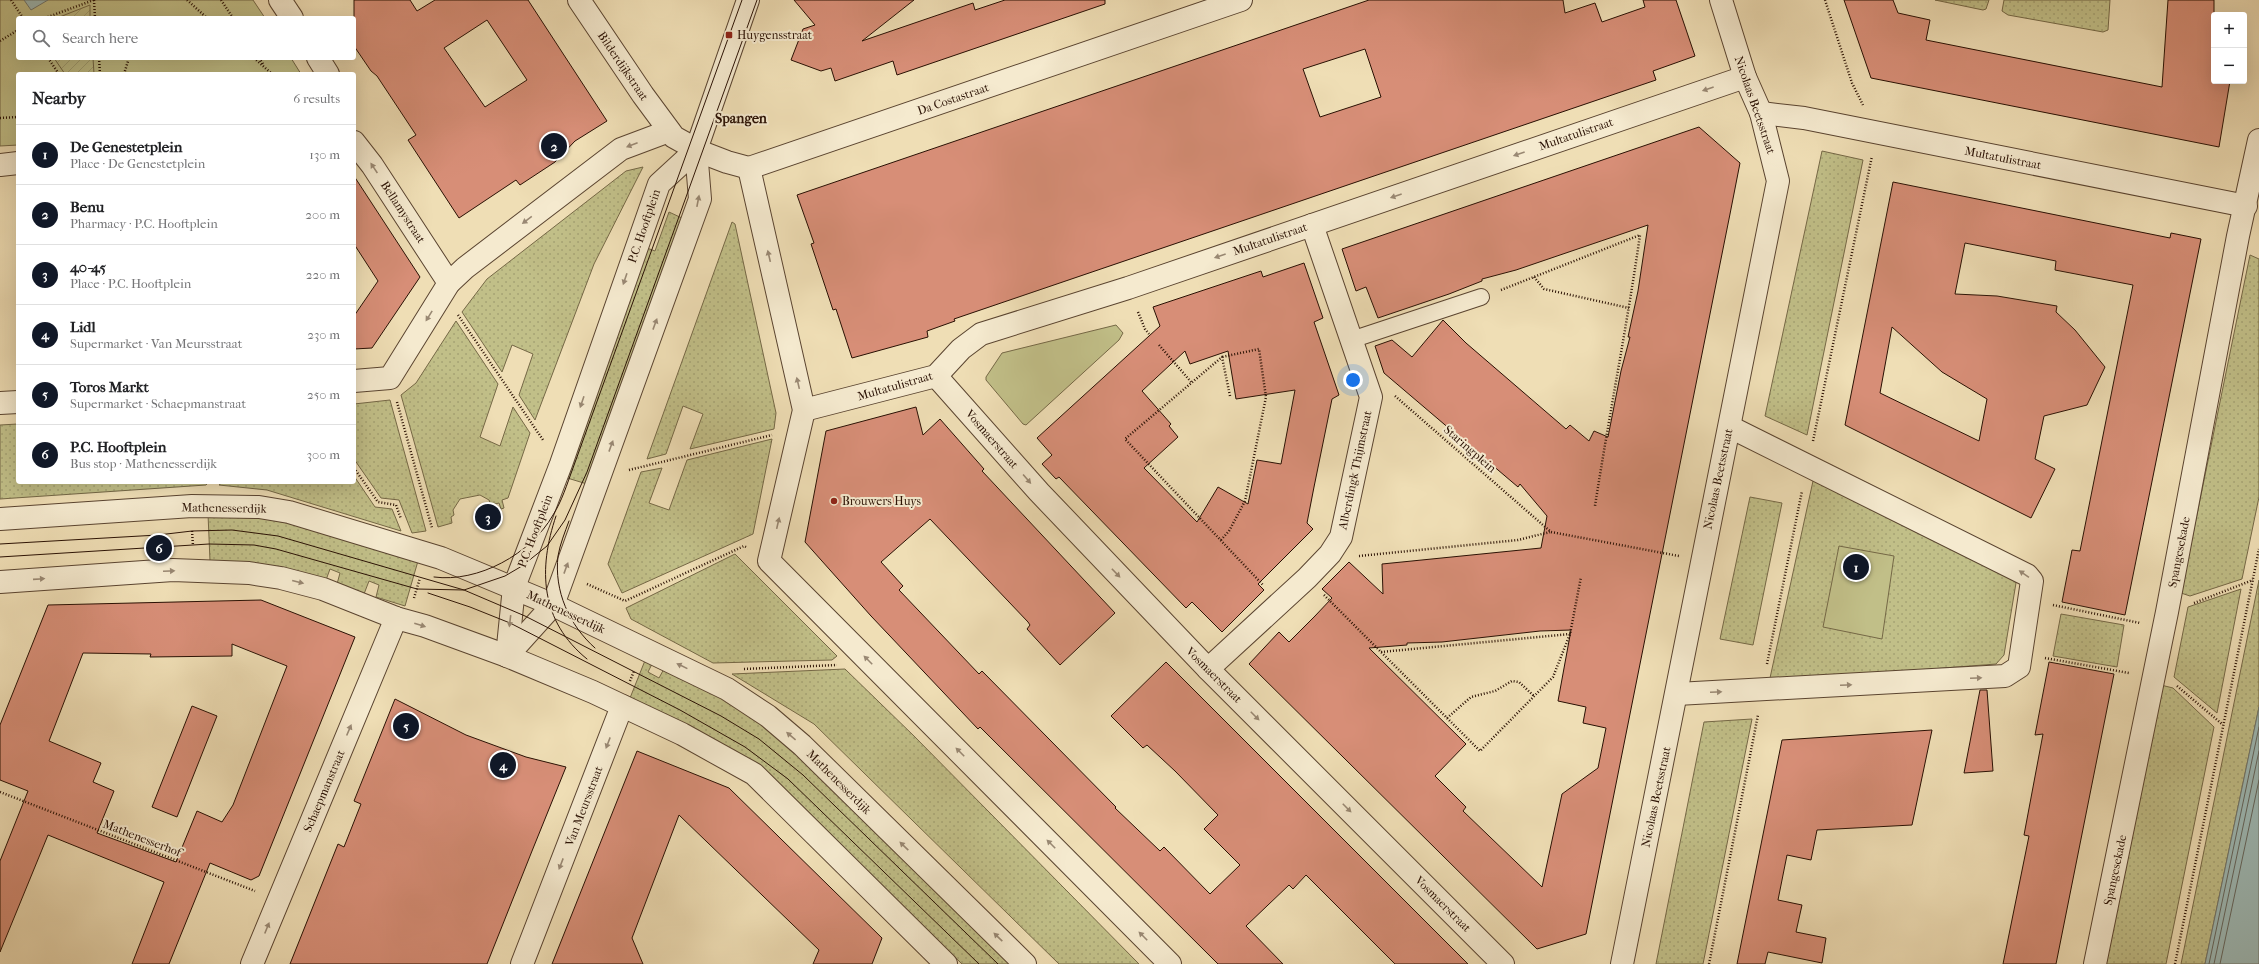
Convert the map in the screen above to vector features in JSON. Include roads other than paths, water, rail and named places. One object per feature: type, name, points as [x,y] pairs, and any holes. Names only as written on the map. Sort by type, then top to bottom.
[{"type":"street","points":[[280,0],[291,16]]},
{"type":"street","name":"Bilderdijkstraat","points":[[579,0],[642,95],[669,131]]},
{"type":"street","points":[[507,656],[553,605],[700,199],[696,150],[748,0]]},
{"type":"street","name":"Da Costastraat","points":[[748,168],[1242,0]]},
{"type":"street","name":"Nicolaas Beetsstraat","points":[[1622,964],[1677,694],[1701,560],[1730,428],[1778,181],[1761,112],[1745,76],[1721,0]]},
{"type":"street","points":[[319,60],[327,72]]},
{"type":"street","name":"Multatulistraat","points":[[802,419],[936,376],[961,349],[981,334],[1128,288],[1745,76]]},
{"type":"street","name":"Multatulistraat","points":[[1761,112],[1804,118],[2246,206]]},
{"type":"street","points":[[356,381],[390,378],[449,283],[465,268],[621,149],[669,131],[674,136],[696,150],[748,168],[802,419],[769,561],[1170,964]]},
{"type":"street","name":"Spangesekade","points":[[2096,964],[2166,620],[2234,258],[2259,140]]},
{"type":"street","name":"Bellamystraat","points":[[356,145],[372,165],[449,283]]},
{"type":"street","name":"P.C. Hooftplein","points":[[507,656],[514,587],[560,464],[659,184],[696,150]]},
{"type":"street","points":[[0,165],[16,163]]},
{"type":"street","name":"Alberdingk Thijmstraat","points":[[1208,669],[1307,578],[1330,554],[1341,537],[1371,397],[1312,225]]},
{"type":"street","name":"Vosmaerstraat","points":[[936,376],[1039,492],[1208,669],[1504,964]]},
{"type":"street","points":[[0,403],[16,402]]},
{"type":"street","points":[[1677,694],[2005,676],[2019,667],[2032,581],[2027,575],[1730,428]]},
{"type":"street","name":"Mathenesserdijk","points":[[0,519],[192,506],[259,507],[289,512],[427,554],[514,587],[727,689],[774,721],[802,745],[1025,964]]},
{"type":"street","points":[[0,582],[173,570],[249,573],[282,578],[323,589],[396,618],[425,626],[507,656],[593,692],[682,734],[754,774],[942,963]]},
{"type":"street","name":"Schaepmanstraat","points":[[252,964],[396,618]]},
{"type":"street","name":"Van Meursstraat","points":[[522,964],[622,706]]},
{"type":"lane","points":[[1351,340],[1481,297]]},
{"type":"water","points":[[24,0],[48,0],[31,10]]},
{"type":"water","points":[[2259,707],[2259,964],[2205,964]]},
{"type":"tram line","points":[[434,577],[451,578],[468,575],[502,563],[531,542],[543,529],[556,510],[562,498],[742,0]]},
{"type":"tram line","points":[[0,557],[209,544],[254,545],[276,549],[417,589],[464,590],[505,576],[522,566],[547,546],[565,520],[587,472],[757,0]]},
{"type":"tram line","points":[[556,516],[550,536],[547,555],[547,593],[552,611],[560,628],[571,644],[587,659]]},
{"type":"tram line","points":[[569,521],[558,556],[558,582],[565,606],[571,618],[578,629],[595,648]]},
{"type":"tram line","points":[[0,544],[158,535],[192,531],[232,530],[278,536],[464,590],[525,616],[721,716],[759,739],[803,775],[998,964]]},
{"type":"tram line","points":[[428,593],[470,607],[510,623],[680,710],[745,747],[788,779],[979,964]]},
{"type":"place","name":"Huygensstraat","points":[[729,35]]},
{"type":"place","name":"Benu","points":[[554,146]]},
{"type":"place","name":"Brouwers Huys","points":[[834,501]]},
{"type":"place","name":"40-45","points":[[488,517]]},
{"type":"place","name":"P.C. Hooftplein","points":[[159,548]]},
{"type":"place","name":"De Genestetplein","points":[[1856,567]]},
{"type":"place","name":"Toros Markt","points":[[406,726]]},
{"type":"place","name":"Lidl","points":[[503,765]]},
{"type":"district","name":"Spangen","points":[[741,118]]}]
